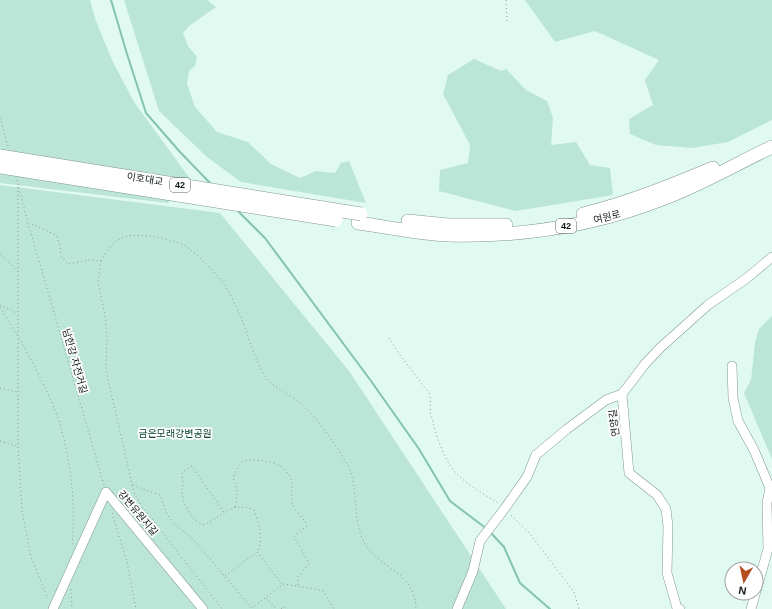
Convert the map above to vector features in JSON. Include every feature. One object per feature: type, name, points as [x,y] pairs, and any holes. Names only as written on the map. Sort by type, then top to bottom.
[{"type":"highway","name":"여원로","points":[[359,219],[447,234],[491,234],[531,231],[575,225],[621,214],[666,198],[718,175],[765,149],[772,139]]},
{"type":"highway","name":"이호대교","points":[[4,152],[359,219]]},
{"type":"highway","name":"이호대교","points":[[0,167],[359,219]]},
{"type":"street","name":"연양길","points":[[680,609],[677,608],[667,573],[668,526],[666,509],[657,495],[629,473],[622,394],[645,364],[660,348],[708,305],[747,278],[772,257]]},
{"type":"street","points":[[732,366],[733,398],[738,421],[754,450],[771,488],[767,503],[768,549],[751,609]]},
{"type":"street","points":[[457,609],[473,572],[480,541],[527,477],[536,455],[567,429],[606,400],[622,394]]},
{"type":"street","name":"강변유원지길","points":[[51,606],[106,492],[203,609]]},
{"type":"path","points":[[506,0],[507,22]]},
{"type":"path","points":[[0,118],[4,152]]},
{"type":"path","name":"남한강 자전거길","points":[[16,177],[106,492]]},
{"type":"path","points":[[18,184],[18,446],[22,511],[31,557],[51,606]]},
{"type":"path","points":[[32,224],[56,235],[60,245],[61,256],[68,264],[90,260],[101,261]]},
{"type":"path","points":[[222,609],[141,505],[135,495],[132,484],[108,378],[105,316],[98,282],[101,261],[108,248],[116,240],[125,236],[135,235],[156,237],[184,245],[194,251],[224,283],[240,315],[258,362],[268,379],[273,385],[299,402],[308,411],[342,456],[349,468],[352,478],[358,520],[363,540],[367,548],[374,555],[410,585],[414,595],[416,609]]},
{"type":"path","points":[[0,254],[18,272]]},
{"type":"path","points":[[0,306],[18,313]]},
{"type":"path","points":[[0,306],[33,363],[58,418],[67,454],[73,491],[74,530],[72,551]]},
{"type":"path","points":[[389,338],[429,393],[430,412],[437,436],[449,463],[470,485],[531,535],[574,592],[579,609]]},
{"type":"path","points":[[0,388],[18,392]]},
{"type":"path","points":[[0,441],[18,446]]},
{"type":"path","points":[[235,507],[237,488],[233,478],[235,472],[244,462],[250,460],[266,461],[277,465],[289,475],[291,481],[291,501],[294,509],[306,522],[307,526],[294,536],[309,563],[298,577],[298,586]]},
{"type":"path","points":[[224,512],[192,466],[182,473],[183,499],[192,517],[198,523],[203,525],[235,507],[254,510],[259,522],[261,545],[256,552],[224,576]]},
{"type":"path","points":[[132,484],[160,494],[167,514],[174,524],[192,538],[252,608],[283,584]]},
{"type":"path","points":[[112,513],[127,562],[136,609]]},
{"type":"path","points":[[256,552],[283,584],[315,588],[323,591],[334,609]]},
{"type":"path","points":[[71,587],[72,609]]},
{"type":"path","points":[[266,597],[276,609]]},
{"type":"path","points":[[281,609],[284,606],[286,609]]},
{"type":"green space","points":[[0,0],[90,0],[96,21],[112,60],[134,102],[191,180],[168,203],[0,183]]},
{"type":"green space","points":[[124,0],[207,0],[216,7],[189,26],[183,33],[188,46],[197,57],[195,66],[189,71],[187,84],[195,107],[217,132],[248,142],[271,164],[300,178],[316,171],[335,173],[341,163],[349,161],[366,203],[241,182],[207,157],[159,111]]},
{"type":"green space","points":[[525,0],[772,0],[772,120],[728,142],[692,148],[656,145],[630,134],[629,119],[653,105],[645,80],[659,60],[595,31],[555,42]]},
{"type":"green space","points":[[474,59],[501,71],[506,69],[526,90],[547,101],[553,118],[551,145],[576,142],[590,165],[610,168],[613,195],[516,211],[439,191],[440,170],[468,163],[470,145],[443,94],[448,75]]},
{"type":"green space","name":"금은모래강변공원","points":[[0,185],[220,213],[349,371],[506,609],[0,609]]},
{"type":"green space","points":[[772,316],[772,459],[744,393],[751,380],[755,343],[759,329]]},
{"type":"waterway","points":[[111,0],[146,113],[180,152],[211,184]]},
{"type":"waterway","points":[[237,210],[265,238],[371,381],[419,449],[450,501],[487,529]]},
{"type":"waterway","points":[[490,532],[504,547],[520,583],[550,609]]}]
